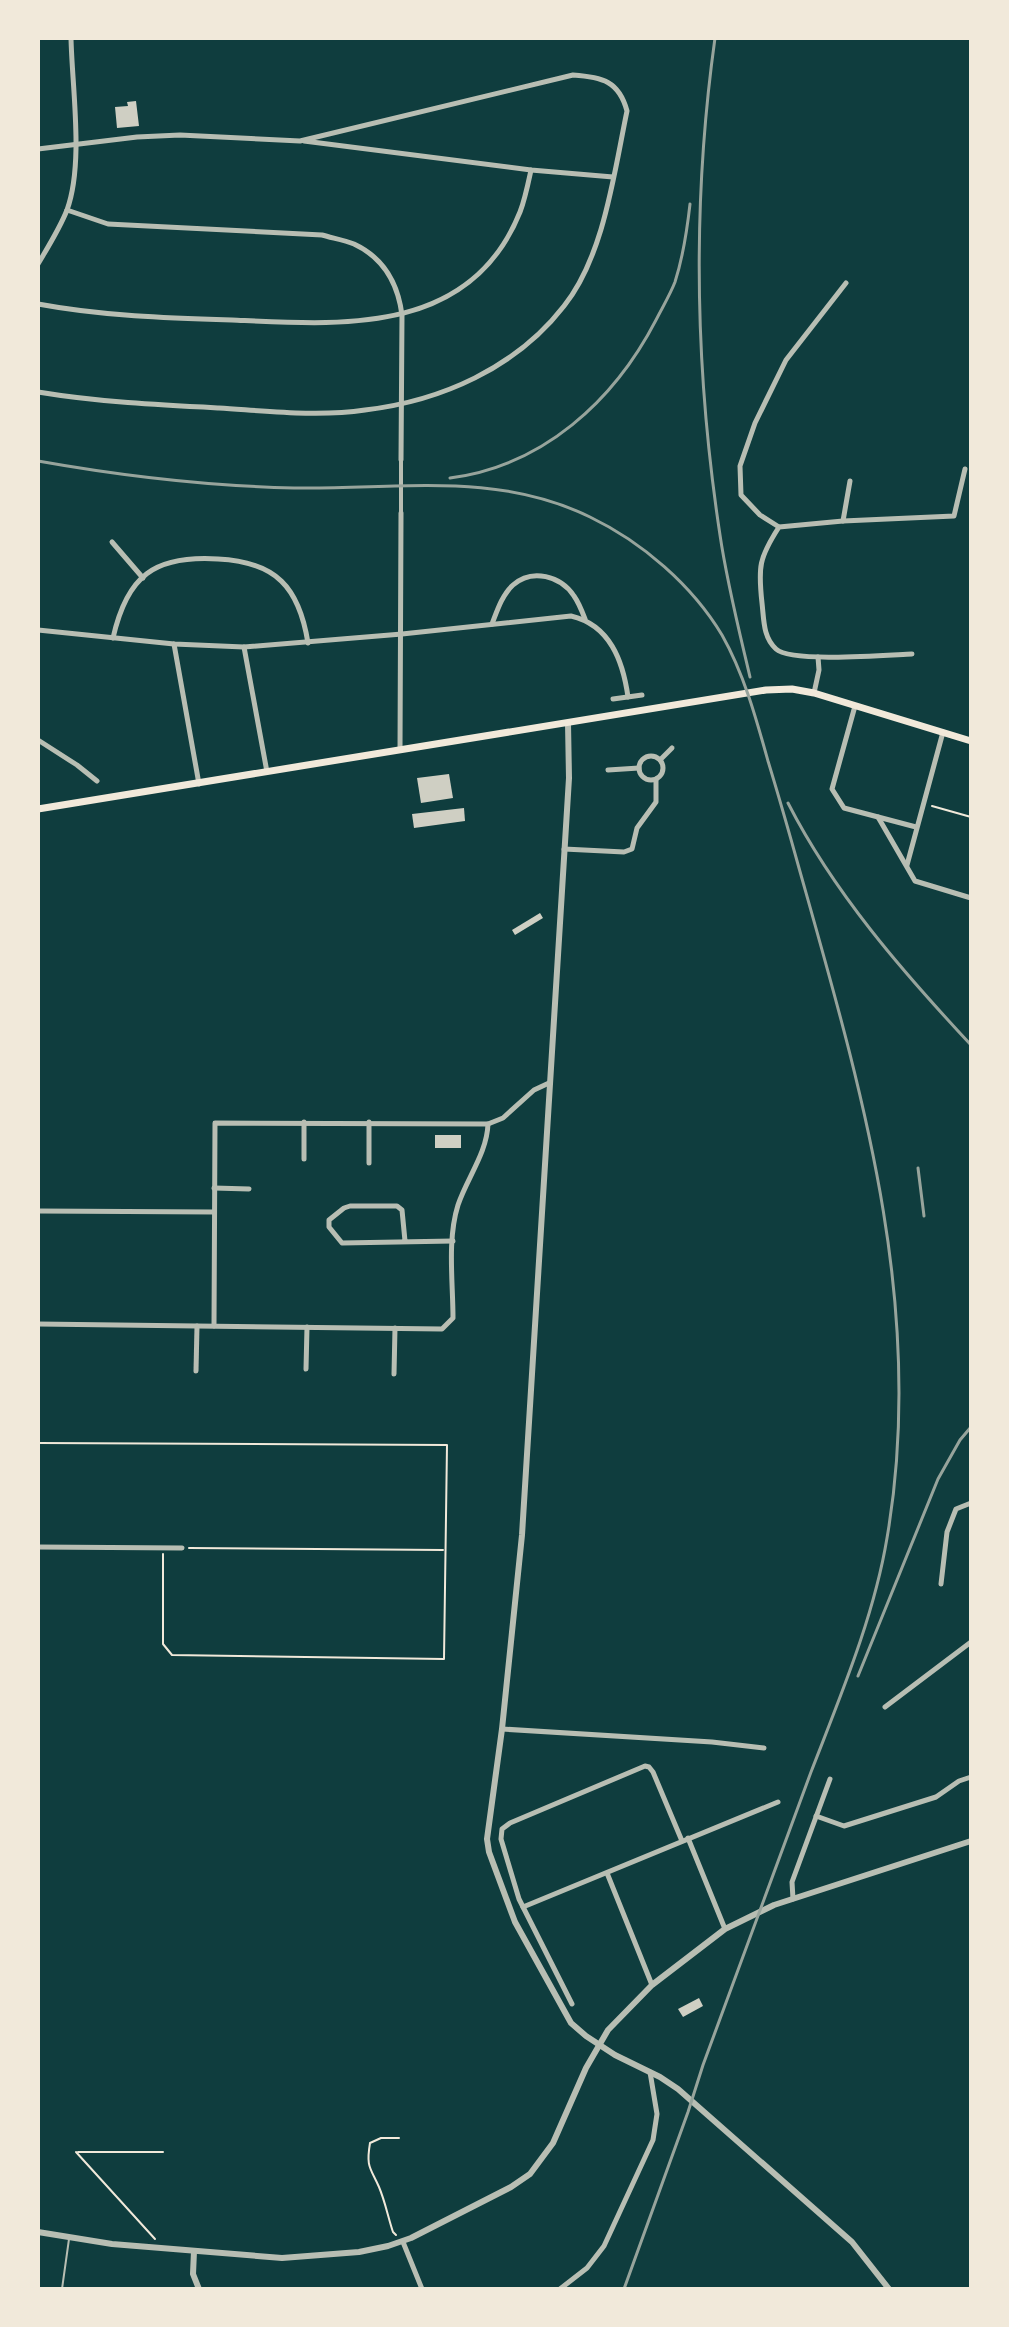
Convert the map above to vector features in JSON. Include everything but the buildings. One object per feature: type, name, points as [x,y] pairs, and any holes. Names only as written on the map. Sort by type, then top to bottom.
[{"type":"main road","points":[[38,809],[766,690],[792,689],[814,693],[971,741]]},
{"type":"street","points":[[38,264],[67,210],[73,184],[76,146],[71,41]]},
{"type":"street","points":[[38,392],[167,406],[293,412],[363,411],[448,391],[493,369],[531,341],[565,305],[594,255],[627,111],[623,96],[611,84],[593,77],[573,75],[300,141]]},
{"type":"street","points":[[38,149],[180,135],[300,141],[531,170],[613,177]]},
{"type":"street","points":[[38,304],[134,316],[321,324],[402,315],[445,299],[475,277],[501,248],[521,211],[531,170]]},
{"type":"street","points":[[67,210],[108,224],[322,235],[354,244],[382,264],[399,293],[402,315],[400,751]]},
{"type":"street","points":[[846,283],[786,360],[755,423],[740,466],[741,495],[760,515],[779,527],[954,516],[965,469]]},
{"type":"street","points":[[843,521],[850,481]]},
{"type":"street","points":[[779,527],[764,551],[759,575],[766,636],[779,652],[818,657],[912,654]]},
{"type":"street","points":[[112,542],[143,578]]},
{"type":"street","points":[[113,638],[123,601],[143,578],[166,563],[193,557],[240,560],[278,578],[289,589],[304,617],[308,643]]},
{"type":"street","points":[[492,624],[515,583],[540,575],[553,578],[565,585],[585,619],[612,644],[625,672],[628,697]]},
{"type":"street","points":[[38,630],[174,644],[244,647],[571,616],[585,619]]},
{"type":"street","points":[[174,644],[199,784]]},
{"type":"street","points":[[244,647],[267,772]]},
{"type":"street","points":[[814,693],[819,670],[818,657]]},
{"type":"street","points":[[613,699],[642,695]]},
{"type":"street","points":[[855,705],[832,789],[844,808],[916,827]]},
{"type":"street","points":[[568,723],[569,778],[522,1535],[502,1729],[488,1825],[489,1852],[515,1922],[573,2026],[598,2045],[678,2089],[852,2242],[889,2289]]},
{"type":"street","points":[[907,865],[943,732]]},
{"type":"street","points":[[38,740],[97,781]]},
{"type":"street","points":[[660,760],[672,748]]},
{"type":"street","points":[[656,779],[644,778],[639,768],[649,756],[660,760]]},
{"type":"street","points":[[564,849],[624,852],[632,849],[637,828],[656,802],[656,779],[663,770],[660,760]]},
{"type":"street","points":[[608,770],[639,768]]},
{"type":"street","points":[[877,817],[915,881],[971,898]]},
{"type":"street","points":[[214,1326],[215,1123],[488,1124],[503,1118],[534,1090],[549,1083]]},
{"type":"street","points":[[304,1122],[304,1159]]},
{"type":"street","points":[[369,1122],[369,1163]]},
{"type":"street","points":[[38,1324],[442,1329],[453,1318],[453,1241],[458,1206],[487,1137],[488,1124]]},
{"type":"street","points":[[214,1188],[249,1189]]},
{"type":"street","points":[[405,1241],[402,1210],[397,1206],[350,1206],[329,1220],[329,1227],[342,1243],[453,1241]]},
{"type":"street","points":[[38,1211],[214,1212]]},
{"type":"street","points":[[196,1371],[197,1326]]},
{"type":"street","points":[[306,1369],[307,1327]]},
{"type":"street","points":[[394,1374],[395,1328]]},
{"type":"street","points":[[941,1584],[947,1532],[956,1509],[971,1503]]},
{"type":"street","points":[[38,1547],[182,1548]]},
{"type":"street","points":[[885,1707],[971,1642]]},
{"type":"street","points":[[502,1729],[764,1748]]},
{"type":"street","points":[[572,2004],[523,1907],[502,1845],[502,1829],[510,1823],[640,1767],[649,1767],[725,1929]]},
{"type":"street","points":[[816,1816],[844,1826],[936,1797],[959,1781],[971,1777]]},
{"type":"street","points":[[793,1899],[792,1882],[830,1781]]},
{"type":"street","points":[[523,1907],[778,1802]]},
{"type":"street","points":[[38,2232],[194,2251],[299,2257],[359,2252],[403,2242],[511,2187],[530,2174],[553,2143],[598,2045],[619,2017],[652,1985],[725,1929],[774,1905],[971,1841]]},
{"type":"street","points":[[607,1873],[652,1985]]},
{"type":"street","points":[[560,2289],[587,2268],[604,2246],[653,2140],[657,2114],[650,2072]]},
{"type":"street","points":[[403,2242],[422,2289]]},
{"type":"street","points":[[194,2251],[193,2274],[199,2289]]},
{"type":"lane","points":[[62,2289],[69,2237]]},
{"type":"path","points":[[923,803],[971,817]]},
{"type":"path","points":[[38,1443],[447,1445],[444,1659],[172,1655],[163,1644],[163,1548]]},
{"type":"path","points":[[182,1548],[444,1550]]},
{"type":"path","points":[[399,2138],[381,2138],[370,2143],[367,2160],[379,2186],[393,2232],[403,2242]]},
{"type":"path","points":[[155,2247],[156,2240],[149,2230],[76,2152],[163,2152]]},
{"type":"railway","points":[[715,38],[700,224],[701,349],[720,535],[750,677]]},
{"type":"railway","points":[[450,478],[516,460],[545,444],[572,425],[619,377],[639,350],[675,282],[690,204]]},
{"type":"railway","points":[[38,461],[197,483],[294,488],[444,486],[518,493],[554,502],[609,527],[647,552],[681,582],[722,635],[737,665],[754,713],[845,1033],[865,1116],[893,1283],[899,1367],[897,1452],[887,1538],[865,1627],[624,2289]]},
{"type":"railway","points":[[788,803],[848,900],[920,989],[971,1045]]},
{"type":"railway","points":[[918,1168],[924,1216]]},
{"type":"railway","points":[[858,1676],[938,1479],[971,1427]]}]
